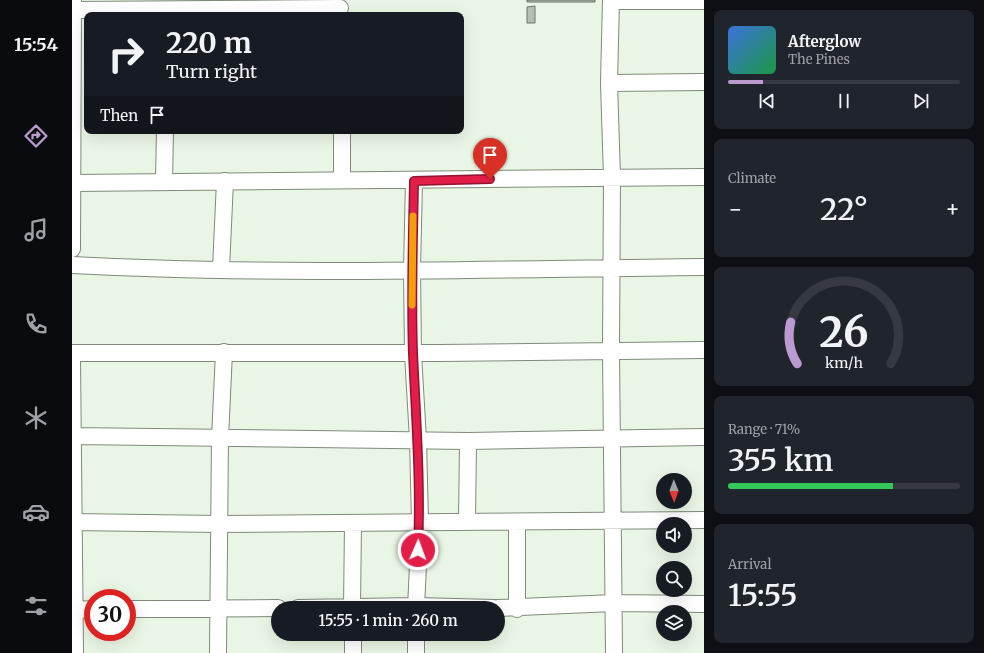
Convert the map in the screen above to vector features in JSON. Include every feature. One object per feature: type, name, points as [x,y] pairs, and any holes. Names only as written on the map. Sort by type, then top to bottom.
[{"type":"street","points":[[614,653],[614,520],[611,351],[612,177],[609,83],[611,0],[704,1]]},
{"type":"street","points":[[72,249],[72,183],[80,96],[72,50],[73,5],[340,8]]},
{"type":"street","points":[[609,83],[704,82]]},
{"type":"street","points":[[164,181],[165,134]]},
{"type":"street","points":[[342,134],[342,180]]},
{"type":"street","points":[[72,183],[164,181],[414,181],[612,177],[704,177]]},
{"type":"street","points":[[221,269],[225,181]]},
{"type":"street","points":[[414,181],[412,270],[413,354],[418,440],[420,522],[416,601]]},
{"type":"street","points":[[72,265],[152,269],[412,270],[704,267]]},
{"type":"street","points":[[72,353],[224,352],[413,354],[704,350]]},
{"type":"street","points":[[218,653],[217,609],[220,524],[220,438],[224,352]]},
{"type":"street","points":[[72,358],[73,522],[76,610],[75,653]]},
{"type":"street","points":[[73,436],[468,441],[704,437]]},
{"type":"street","points":[[467,522],[468,441]]},
{"type":"street","points":[[73,522],[220,524],[704,520]]},
{"type":"street","points":[[517,522],[517,609]]},
{"type":"street","points":[[352,601],[353,523]]},
{"type":"street","points":[[505,608],[517,609],[614,603],[704,604]]},
{"type":"street","points":[[136,609],[271,608]]},
{"type":"street","points":[[76,610],[84,610]]},
{"type":"street","points":[[353,641],[353,653]]},
{"type":"street","points":[[416,641],[416,653]]},
{"type":"building","points":[[527,0],[595,0],[595,2],[527,2]]},
{"type":"building","points":[[535,6],[535,23],[527,23],[527,7]]},
{"type":"slow traffic","points":[[412,305],[413,216]]},
{"type":"route","points":[[418,550],[420,522],[418,440],[413,354],[412,270],[414,181],[490,179]]}]
